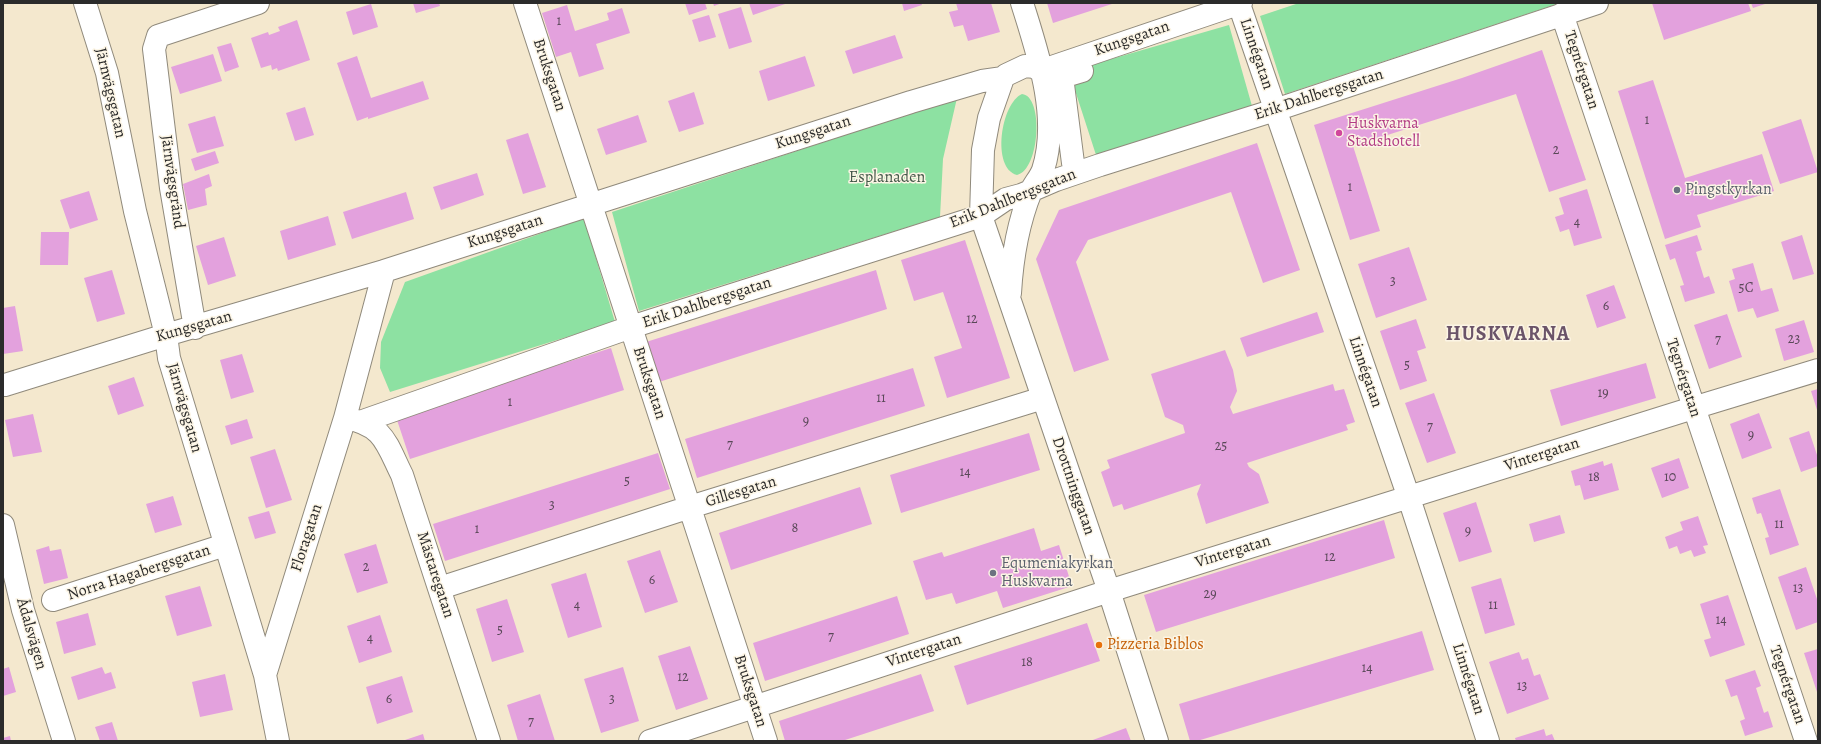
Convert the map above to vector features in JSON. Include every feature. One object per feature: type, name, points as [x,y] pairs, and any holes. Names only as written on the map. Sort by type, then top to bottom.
[{"type":"street","name":"Järnvägsgatan","points":[[85,3],[107,73],[135,211],[166,335],[170,358],[265,676],[278,741]]},
{"type":"street","name":"Järnvägsgränd","points":[[195,328],[169,172],[154,49],[158,36],[258,3]]},
{"type":"street","name":"Bruksgatan","points":[[525,3],[766,741]]},
{"type":"street","name":"Drottninggatan","points":[[1009,300],[1016,246],[1031,190],[1043,170],[1048,133],[1048,111],[1044,77],[1040,71],[1033,39],[1022,3]]},
{"type":"street","name":"Kungsgatan","points":[[5,386],[166,335],[195,328],[384,271],[911,102],[1008,75],[1025,66],[1035,67],[1040,71],[1240,3]]},
{"type":"street","name":"Linnégatan","points":[[1240,3],[1275,110],[1409,498],[1488,741]]},
{"type":"street","name":"Erik Dahlbergsgatan","points":[[354,420],[631,327],[981,216],[1006,199],[1021,195],[1100,165],[1275,110],[1597,3]]},
{"type":"street","name":"Tegnérgatan","points":[[1562,14],[1806,741]]},
{"type":"street","name":"Drottninggatan","points":[[1033,39],[1008,75],[989,118],[981,163],[981,216],[1109,591],[1157,741]]},
{"type":"street","points":[[1073,163],[1062,77],[1082,71]]},
{"type":"street","points":[[982,182],[993,193],[1006,199]]},
{"type":"street","points":[[354,420],[384,271]]},
{"type":"street","name":"Vintergatan","points":[[650,741],[755,705],[1109,591],[1818,370]]},
{"type":"street","name":"Gillesgatan","points":[[440,588],[1043,398]]},
{"type":"street","name":"Mästaregatan","points":[[354,420],[382,435],[402,475],[489,741]]},
{"type":"street","name":"Floragatan","points":[[265,676],[354,420]]},
{"type":"street","name":"Ådalsvägen","points":[[3,526],[23,610],[64,741]]},
{"type":"street","name":"Norra Hagabergsgatan","points":[[53,600],[225,545]]},
{"type":"green space","points":[[1299,3],[1560,3],[1285,94],[1260,16]]},
{"type":"green space","points":[[1229,25],[1252,106],[1097,158],[1071,78],[1087,66]]},
{"type":"green space","points":[[1022,94],[1029,98],[1034,107],[1036,133],[1031,161],[1025,170],[1017,175],[1009,170],[1004,161],[1002,135],[1004,122],[1009,109],[1015,100]]},
{"type":"green space","name":"Esplanaden","points":[[957,98],[943,159],[940,217],[639,311],[612,212]]},
{"type":"green space","points":[[584,218],[615,322],[390,392],[380,368],[381,342],[405,282]]},
{"type":"building","points":[[413,3],[439,3],[440,6],[416,13]]},
{"type":"building","points":[[685,3],[705,3],[707,9],[689,15]]},
{"type":"building","points":[[713,3],[722,3],[714,6]]},
{"type":"building","points":[[749,3],[788,3],[753,15]]},
{"type":"building","points":[[902,3],[921,3],[922,5],[904,11]]},
{"type":"building","points":[[956,3],[991,3],[1000,32],[968,41],[963,25],[954,27],[949,12],[958,10]]},
{"type":"building","points":[[1047,3],[1115,3],[1053,23]]},
{"type":"building","points":[[1652,3],[1748,3],[1751,11],[1664,40]]},
{"type":"building","points":[[1751,3],[1768,3],[1753,8]]},
{"type":"building","points":[[371,4],[378,27],[353,35],[346,12]]},
{"type":"building","points":[[567,5],[575,31],[609,20],[607,13],[622,8],[630,33],[596,44],[604,69],[579,77],[571,52],[556,57],[542,13]]},
{"type":"building","points":[[741,7],[752,42],[729,49],[718,14]]},
{"type":"building","points":[[709,15],[716,37],[699,42],[692,20]]},
{"type":"building","points":[[297,20],[310,60],[278,71],[277,68],[272,70],[271,65],[261,68],[251,38],[268,32],[269,35],[280,31],[278,27]]},
{"type":"building","points":[[895,35],[903,58],[853,74],[845,51]]},
{"type":"building","points":[[231,43],[239,67],[225,72],[217,47]]},
{"type":"building","points":[[1542,50],[1586,180],[1549,192],[1516,94],[1353,146],[1380,231],[1350,240],[1314,125],[1462,78]]},
{"type":"building","points":[[213,54],[222,81],[180,94],[171,67]]},
{"type":"building","points":[[357,56],[371,98],[423,81],[429,99],[368,119],[368,117],[357,121],[337,63]]},
{"type":"building","points":[[805,56],[815,86],[768,101],[759,71]]},
{"type":"building","points":[[1653,80],[1685,178],[1762,154],[1774,191],[1697,215],[1701,227],[1665,239],[1618,91]]},
{"type":"building","points":[[694,92],[704,124],[679,132],[668,101]]},
{"type":"building","points":[[305,107],[314,135],[295,141],[286,113]]},
{"type":"building","points":[[638,115],[647,142],[606,155],[597,129]]},
{"type":"building","points":[[215,116],[224,146],[197,153],[188,124]]},
{"type":"building","points":[[1801,119],[1818,172],[1780,184],[1762,132]]},
{"type":"building","points":[[528,133],[546,187],[523,194],[506,140]]},
{"type":"building","points":[[1257,143],[1300,270],[1263,283],[1231,192],[1088,240],[1076,262],[1109,360],[1074,372],[1036,259],[1059,210]]},
{"type":"building","points":[[215,151],[219,163],[195,171],[191,159]]},
{"type":"building","points":[[477,173],[484,195],[441,210],[433,187]]},
{"type":"building","points":[[209,174],[212,186],[205,189],[207,205],[188,210],[183,184]]},
{"type":"building","points":[[1587,189],[1602,238],[1574,246],[1569,229],[1560,232],[1555,217],[1564,214],[1559,198]]},
{"type":"building","points":[[89,191],[98,220],[70,229],[60,200]]},
{"type":"building","points":[[406,192],[414,219],[352,239],[343,212]]},
{"type":"building","points":[[328,216],[336,245],[288,260],[280,231]]},
{"type":"building","points":[[41,232],[69,232],[68,265],[40,265]]},
{"type":"building","points":[[1697,235],[1702,250],[1696,252],[1704,278],[1709,276],[1715,293],[1685,302],[1680,286],[1684,285],[1675,258],[1670,260],[1665,245]]},
{"type":"building","points":[[1802,235],[1814,274],[1793,280],[1781,242]]},
{"type":"building","points":[[224,237],[236,276],[208,285],[196,246]]},
{"type":"building","points":[[965,240],[1010,378],[947,398],[934,357],[962,348],[943,292],[914,301],[901,260]]},
{"type":"building","points":[[1409,247],[1427,300],[1376,318],[1358,264]]},
{"type":"building","points":[[1753,263],[1761,291],[1772,288],[1779,311],[1757,318],[1753,308],[1738,312],[1729,281],[1735,279],[1732,269]]},
{"type":"building","points":[[112,270],[125,314],[97,322],[84,278]]},
{"type":"building","points":[[876,270],[887,309],[659,382],[646,342]]},
{"type":"building","points":[[1614,285],[1626,318],[1597,328],[1586,295]]},
{"type":"building","points":[[15,306],[23,351],[3,354],[3,308]]},
{"type":"building","points":[[1317,312],[1324,332],[1247,357],[1240,338]]},
{"type":"building","points":[[1727,314],[1742,357],[1709,369],[1694,325]]},
{"type":"building","points":[[1416,319],[1426,348],[1417,351],[1427,381],[1400,390],[1380,331]]},
{"type":"building","points":[[1804,320],[1814,352],[1784,361],[1775,329]]},
{"type":"building","points":[[611,348],[624,390],[410,459],[396,417]]},
{"type":"building","points":[[1225,350],[1233,370],[1237,391],[1230,407],[1233,414],[1333,384],[1335,391],[1344,389],[1355,422],[1346,425],[1348,430],[1247,463],[1249,467],[1259,474],[1269,503],[1206,524],[1197,494],[1201,484],[1124,510],[1122,504],[1113,507],[1101,472],[1110,468],[1107,460],[1185,433],[1183,425],[1165,417],[1151,374]]},
{"type":"building","points":[[242,354],[254,392],[231,399],[220,360]]},
{"type":"building","points":[[1646,363],[1656,398],[1561,426],[1550,390]]},
{"type":"building","points":[[913,368],[925,406],[697,478],[685,439]]},
{"type":"building","points":[[134,377],[144,406],[118,415],[108,386]]},
{"type":"building","points":[[1818,389],[1818,413],[1811,391]]},
{"type":"building","points":[[1434,393],[1456,453],[1427,463],[1405,403]]},
{"type":"building","points":[[1759,413],[1772,448],[1742,459],[1730,424]]},
{"type":"building","points":[[33,414],[42,452],[13,457],[5,420]]},
{"type":"building","points":[[247,419],[253,438],[231,445],[225,426]]},
{"type":"building","points":[[1809,431],[1818,458],[1818,466],[1801,472],[1789,438]]},
{"type":"building","points":[[1029,433],[1040,470],[901,513],[890,475]]},
{"type":"building","points":[[275,449],[292,500],[266,508],[250,457]]},
{"type":"building","points":[[658,453],[670,489],[445,561],[433,524]]},
{"type":"building","points":[[1679,458],[1689,488],[1662,498],[1651,468]]},
{"type":"building","points":[[1603,461],[1604,466],[1612,463],[1619,490],[1584,500],[1580,485],[1575,486],[1571,471]]},
{"type":"building","points":[[860,487],[872,524],[731,570],[719,533]]},
{"type":"building","points":[[1780,489],[1799,545],[1770,555],[1765,538],[1769,537],[1761,513],[1757,514],[1752,498]]},
{"type":"building","points":[[173,496],[182,525],[155,533],[146,504]]},
{"type":"building","points":[[1476,502],[1492,552],[1459,562],[1443,513]]},
{"type":"building","points":[[269,511],[276,533],[255,539],[248,517]]},
{"type":"building","points":[[1560,515],[1565,533],[1534,542],[1529,524]]},
{"type":"building","points":[[1698,516],[1708,545],[1703,546],[1706,553],[1694,557],[1691,550],[1680,554],[1677,546],[1669,549],[1665,537],[1683,530],[1680,522]]},
{"type":"building","points":[[1384,520],[1395,558],[1156,632],[1144,595]]},
{"type":"building","name":"Equmeniakyrkan Huskvarna","points":[[1034,528],[1041,551],[1059,545],[1072,586],[1003,608],[997,591],[956,604],[952,593],[926,600],[913,561],[942,552],[944,557]]},
{"type":"building","points":[[376,544],[388,583],[357,593],[344,554]]},
{"type":"building","points":[[49,546],[50,551],[61,549],[68,578],[44,584],[36,550]]},
{"type":"building","points":[[660,550],[678,602],[645,613],[627,561]]},
{"type":"building","points":[[1806,567],[1818,602],[1818,622],[1796,630],[1778,577]]},
{"type":"building","points":[[586,573],[602,627],[568,638],[551,584]]},
{"type":"building","points":[[1501,578],[1515,625],[1485,634],[1471,587]]},
{"type":"building","points":[[200,586],[212,626],[177,636],[165,596]]},
{"type":"building","points":[[1728,595],[1745,645],[1710,657],[1704,640],[1711,638],[1700,604]]},
{"type":"building","points":[[897,596],[909,634],[765,681],[753,643]]},
{"type":"building","points":[[507,599],[524,652],[492,662],[476,609]]},
{"type":"building","points":[[88,613],[96,645],[64,654],[56,622]]},
{"type":"building","points":[[380,615],[392,652],[359,663],[347,626]]},
{"type":"building","points":[[1087,623],[1100,661],[967,705],[954,666]]},
{"type":"building","points":[[1422,631],[1434,670],[1197,741],[1190,741],[1179,704]]},
{"type":"building","points":[[690,646],[708,699],[676,710],[658,656]]},
{"type":"building","points":[[1818,649],[1818,695],[1804,653]]},
{"type":"building","points":[[1519,652],[1522,660],[1528,658],[1534,676],[1540,674],[1549,699],[1507,714],[1489,662]]},
{"type":"building","points":[[9,667],[16,692],[3,696],[3,669]]},
{"type":"building","points":[[102,667],[105,674],[111,672],[116,688],[78,700],[71,677]]},
{"type":"building","points":[[623,667],[639,721],[601,733],[584,679]]},
{"type":"building","points":[[1755,670],[1761,686],[1756,688],[1764,713],[1768,711],[1773,727],[1745,736],[1740,721],[1745,719],[1737,695],[1731,697],[1725,680]]},
{"type":"building","points":[[225,674],[233,710],[200,717],[192,682]]},
{"type":"building","points":[[921,674],[934,711],[842,741],[785,741],[779,721]]},
{"type":"building","points":[[402,676],[413,712],[377,724],[366,687]]},
{"type":"building","points":[[540,694],[555,741],[518,741],[507,705]]},
{"type":"building","points":[[112,722],[118,741],[100,741],[95,727]]},
{"type":"building","points":[[1126,728],[1131,741],[1090,741]]},
{"type":"building","points":[[1544,729],[1546,736],[1552,734],[1555,741],[1516,741],[1515,738]]},
{"type":"building","points":[[423,734],[425,741],[402,741]]},
{"type":"building","points":[[10,736],[11,741],[3,741],[3,738]]},
{"type":"place","name":"Huskvarna Stadshotell","points":[[1339,133]]},
{"type":"place","name":"Pingstkyrkan","points":[[1677,190]]},
{"type":"place","name":"Equmeniakyrkan Huskvarna","points":[[993,573]]},
{"type":"place","name":"Pizzeria Biblos","points":[[1099,645]]},
{"type":"district","name":"HUSKVARNA","points":[[1508,335]]}]
